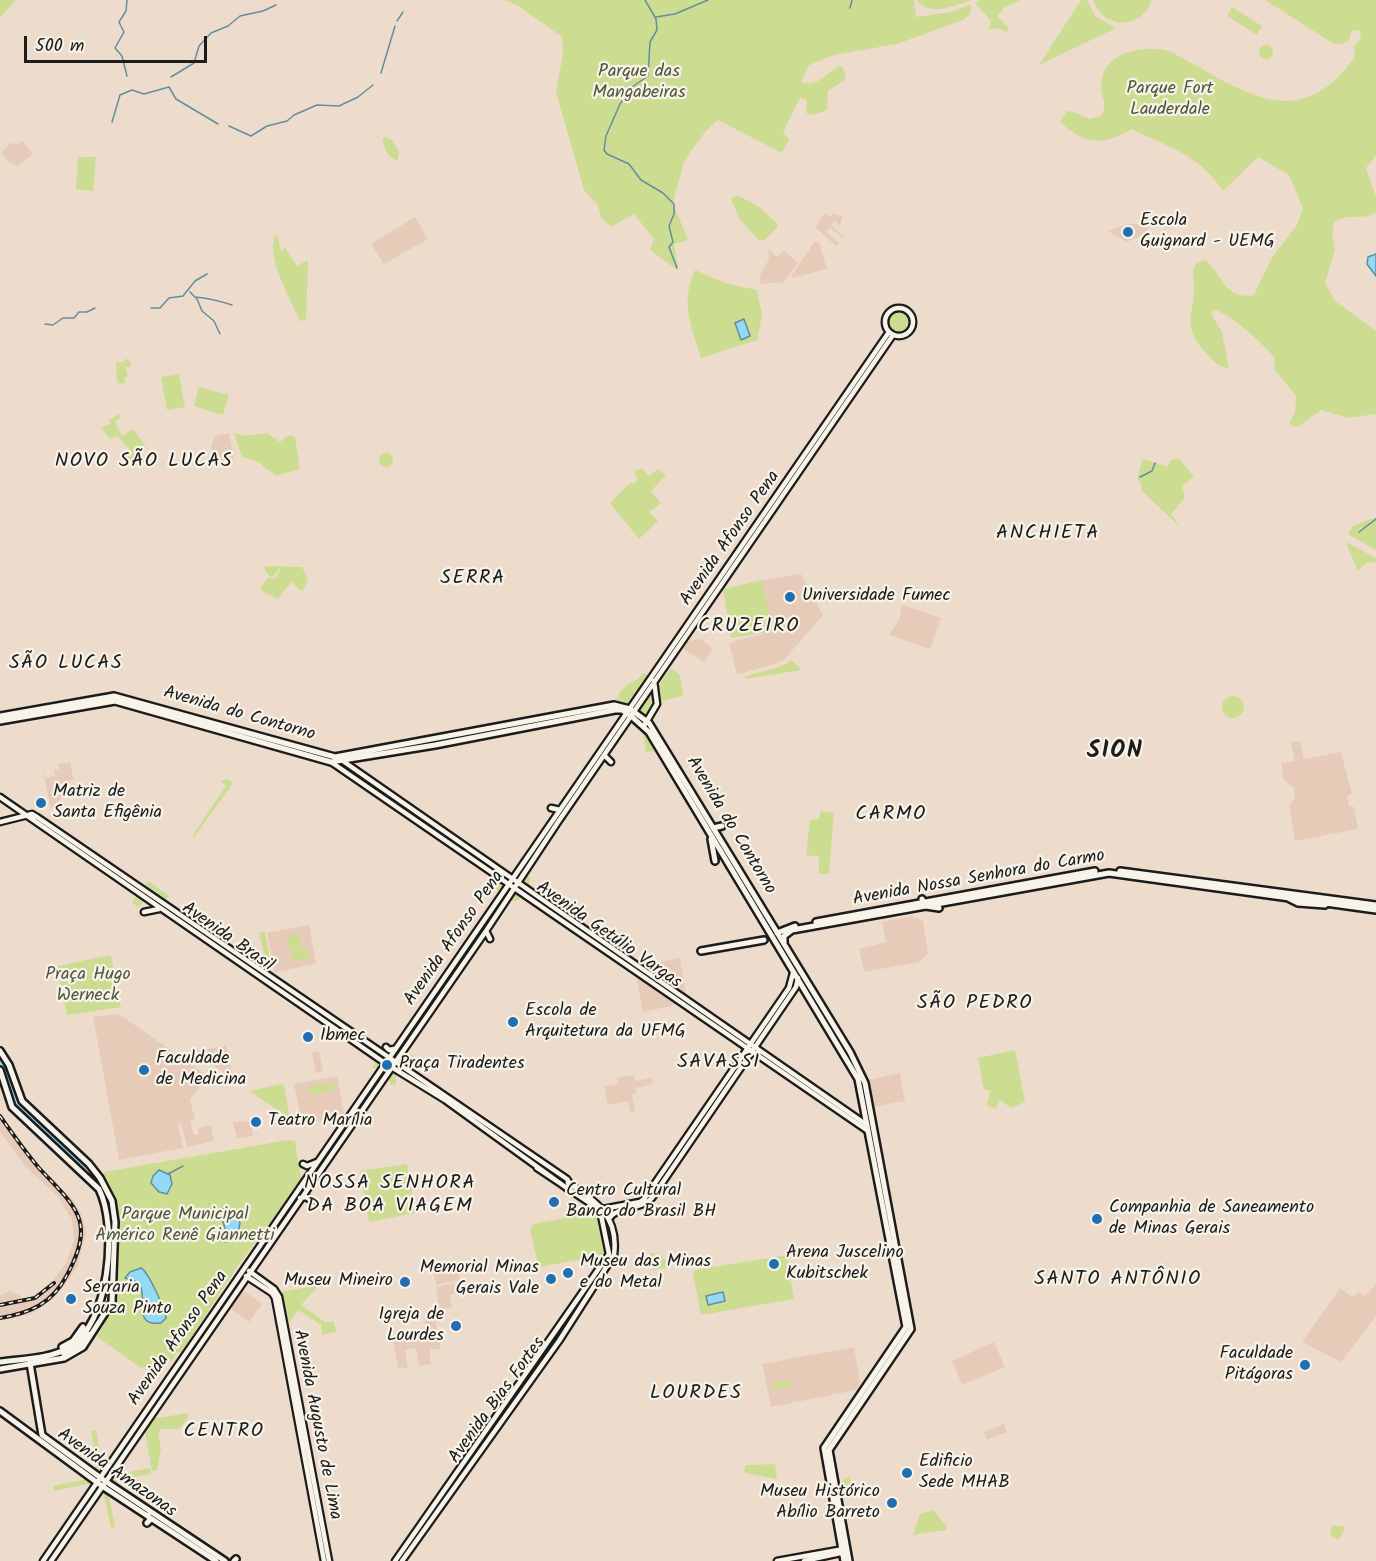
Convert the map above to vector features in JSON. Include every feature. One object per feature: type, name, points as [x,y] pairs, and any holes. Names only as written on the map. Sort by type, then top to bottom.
[{"type":"main road","points":[[896,309],[906,310],[913,320],[911,329],[903,335],[891,333],[885,324],[889,313],[896,309]]},
{"type":"main road","name":"Avenida Afonso Pena","points":[[51,1561],[144,1406],[243,1271],[421,1007],[513,884],[604,755],[656,672],[891,333]]},
{"type":"main road","name":"Avenida Afonso Pena","points":[[43,1561],[249,1274],[392,1064],[486,932],[513,884],[560,810],[654,681],[773,504]]},
{"type":"main road","points":[[646,724],[657,704],[654,681],[656,672]]},
{"type":"main road","name":"Avenida do Contorno","points":[[0,716],[114,696],[339,759]]},
{"type":"main road","name":"Avenida do Contorno","points":[[0,721],[115,700],[331,762],[614,705],[630,712],[646,724],[760,905],[864,1078],[911,1329]]},
{"type":"main road","points":[[256,741],[260,739],[275,742]]},
{"type":"main road","points":[[604,755],[610,762]]},
{"type":"main road","name":"Avenida Getúlio Vargas","points":[[339,759],[513,884],[639,965],[803,1087],[812,1090],[861,1120],[868,1129]]},
{"type":"main road","name":"Avenida Getúlio Vargas","points":[[331,762],[751,1048]]},
{"type":"main road","points":[[384,793],[386,799]]},
{"type":"main road","name":"Avenida Brasil","points":[[0,797],[262,967],[339,1021],[388,1058],[392,1064],[602,1209]]},
{"type":"main road","points":[[396,800],[398,807]]},
{"type":"main road","points":[[551,808],[560,810]]},
{"type":"main road","points":[[0,822],[29,815]]},
{"type":"main road","name":"Avenida Brasil","points":[[29,815],[160,909],[385,1063],[392,1064]]},
{"type":"main road","points":[[715,861],[711,828],[722,826]]},
{"type":"main road","name":"Avenida do Contorno","points":[[711,828],[855,1072],[866,1116],[906,1323]]},
{"type":"main road","name":"Avenida Nossa Senhora do Carmo","points":[[785,946],[784,936],[792,930],[855,920],[923,903],[1015,889],[1049,878],[1087,872],[1117,871],[1284,894]]},
{"type":"main road","name":"Avenida Nossa Senhora do Carmo","points":[[777,933],[786,928],[839,918],[1032,884],[1109,873],[1284,894]]},
{"type":"main road","points":[[760,890],[757,892],[760,905]]},
{"type":"main road","points":[[748,894],[760,905]]},
{"type":"main road","points":[[1284,894],[1352,909],[1376,910]]},
{"type":"main road","points":[[1284,894],[1319,900],[1329,899],[1376,905]]},
{"type":"main road","points":[[923,903],[939,908]]},
{"type":"main road","points":[[144,912],[160,909]]},
{"type":"main road","points":[[820,917],[839,918]]},
{"type":"main road","points":[[790,933],[855,920]]},
{"type":"main road","points":[[486,932],[490,939]]},
{"type":"main road","points":[[777,933],[778,943]]},
{"type":"main road","points":[[701,951],[764,940]]},
{"type":"main road","points":[[791,965],[793,973],[791,986],[751,1048],[719,1102],[645,1201],[613,1214],[609,1219],[602,1209],[645,1201],[660,1175],[751,1048],[796,987],[798,968]]},
{"type":"main road","points":[[813,994],[815,984]]},
{"type":"main road","points":[[326,1022],[328,1014]]},
{"type":"main road","points":[[386,1047],[389,1050],[394,1048]]},
{"type":"main road","points":[[0,1051],[6,1057],[15,1078],[21,1078]]},
{"type":"main road","points":[[0,1070],[15,1101],[96,1185]]},
{"type":"main road","points":[[11,1071],[15,1101],[89,1164],[112,1201],[116,1222],[112,1302],[73,1350],[51,1360]]},
{"type":"main road","name":"Avenida Getúlio Vargas","points":[[812,1090],[868,1129]]},
{"type":"main road","name":"Avenida Brasil","points":[[443,1100],[569,1187]]},
{"type":"main road","name":"Avenida Brasil","points":[[443,1100],[567,1179],[569,1187]]},
{"type":"main road","points":[[861,1120],[866,1116]]},
{"type":"main road","points":[[868,1129],[879,1154]]},
{"type":"main road","points":[[303,1164],[307,1166],[316,1162]]},
{"type":"main road","points":[[82,1173],[88,1171],[89,1164]]},
{"type":"main road","points":[[656,1170],[660,1175]]},
{"type":"main road","points":[[0,1362],[51,1360],[71,1356],[83,1347],[87,1330],[104,1297],[108,1227],[106,1206],[93,1178],[96,1173]]},
{"type":"main road","points":[[292,1211],[294,1202],[305,1186],[306,1178],[313,1180]]},
{"type":"main road","points":[[300,1198],[306,1197],[312,1202]]},
{"type":"main road","name":"Avenida Bias Fortes","points":[[395,1561],[607,1257],[609,1251],[602,1209]]},
{"type":"main road","name":"Avenida Bias Fortes","points":[[402,1561],[474,1456],[560,1342],[614,1255],[609,1219]]},
{"type":"main road","points":[[243,1271],[276,1296]]},
{"type":"main road","name":"Avenida Augusto de Lima","points":[[276,1296],[324,1561]]},
{"type":"main road","name":"Avenida Augusto de Lima","points":[[276,1296],[328,1561]]},
{"type":"main road","points":[[844,1561],[845,1551],[830,1448],[898,1352],[911,1329],[906,1323]]},
{"type":"main road","points":[[849,1561],[824,1450],[904,1333],[906,1323]]},
{"type":"main road","points":[[0,1369],[47,1354],[67,1345],[87,1330]]},
{"type":"main road","points":[[71,1356],[80,1359]]},
{"type":"main road","name":"Avenida Amazonas","points":[[29,1360],[41,1432],[101,1481],[225,1561]]},
{"type":"main road","name":"Avenida Amazonas","points":[[0,1411],[216,1561]]},
{"type":"main road","points":[[31,1442],[33,1433]]},
{"type":"main road","points":[[474,1456],[478,1462]]},
{"type":"main road","points":[[147,1523],[150,1520],[148,1515]]},
{"type":"main road","points":[[777,1561],[845,1551]]},
{"type":"main road","points":[[804,1561],[845,1551]]},
{"type":"shaded area","points":[[22,141],[33,154],[17,166],[7,161],[1,153],[11,143],[18,144]]},
{"type":"shaded area","points":[[826,213],[830,217],[834,213],[843,217],[840,226],[835,221],[831,225],[843,238],[830,228],[826,232],[839,243],[836,246],[816,228],[818,224],[821,225],[818,222]]},
{"type":"shaded area","points":[[415,217],[428,239],[384,264],[371,244]]},
{"type":"shaded area","name":"Escola Guignard - UEMG","points":[[1127,224],[1149,228],[1145,234],[1127,242],[1108,231]]},
{"type":"shaded area","points":[[815,241],[819,243],[827,269],[793,278],[791,276]]},
{"type":"shaded area","points":[[768,249],[777,257],[784,251],[798,263],[784,282],[761,284],[759,277],[769,259]]},
{"type":"shaded area","points":[[229,433],[234,459],[216,464],[211,445],[215,436]]},
{"type":"shaded area","points":[[801,574],[823,615],[783,661],[737,675],[729,643],[772,631],[762,580]]},
{"type":"shaded area","points":[[902,605],[941,618],[930,649],[889,635],[899,620]]},
{"type":"shaded area","points":[[701,639],[713,649],[704,662],[679,646],[681,643]]},
{"type":"shaded area","points":[[1300,741],[1304,759],[1341,752],[1352,794],[1347,796],[1349,806],[1354,807],[1358,829],[1295,841],[1289,805],[1295,799],[1294,788],[1284,780],[1281,763],[1295,761],[1291,742]]},
{"type":"shaded area","points":[[70,762],[74,781],[71,780],[64,790],[65,794],[51,809],[42,766],[46,778],[55,776],[54,770],[59,769],[58,764]]},
{"type":"shaded area","points":[[912,916],[923,921],[928,953],[919,962],[864,972],[859,949],[886,942],[882,922]]},
{"type":"shaded area","points":[[309,925],[316,964],[275,972],[267,933]]},
{"type":"shaded area","points":[[680,958],[686,995],[642,965]]},
{"type":"shaded area","points":[[636,974],[680,1004],[643,1012]]},
{"type":"shaded area","points":[[119,1014],[208,1076],[190,1100],[195,1119],[190,1121],[194,1135],[199,1134],[198,1128],[211,1125],[214,1141],[187,1147],[181,1123],[178,1124],[183,1148],[119,1160],[93,1017]]},
{"type":"shaded area","points":[[226,1045],[233,1077],[232,1078],[194,1052]]},
{"type":"shaded area","points":[[319,1051],[323,1071],[316,1073],[312,1053]]},
{"type":"shaded area","points":[[900,1073],[905,1101],[874,1107],[868,1080]]},
{"type":"shaded area","points":[[634,1075],[635,1081],[652,1078],[653,1084],[636,1088],[637,1093],[632,1094],[635,1111],[630,1112],[628,1101],[608,1105],[604,1086],[618,1084],[617,1078]]},
{"type":"shaded area","points":[[337,1076],[344,1114],[341,1118],[302,1124],[294,1084]]},
{"type":"shaded area","points":[[0,1113],[34,1163],[73,1199],[82,1216],[86,1233],[77,1268],[53,1299],[31,1314],[0,1321],[0,1296],[10,1290],[25,1299],[45,1291],[66,1263],[74,1241],[72,1219],[57,1196],[25,1166],[4,1137],[0,1131]]},
{"type":"shaded area","points":[[251,1121],[253,1136],[237,1139],[233,1122]]},
{"type":"shaded area","points":[[457,1265],[460,1280],[436,1285],[433,1270]]},
{"type":"shaded area","points":[[454,1283],[456,1293],[450,1295],[452,1307],[440,1309],[436,1287]]},
{"type":"shaded area","points":[[1376,1284],[1376,1316],[1341,1362],[1302,1342],[1340,1288],[1353,1297],[1359,1292],[1365,1296]]},
{"type":"shaded area","points":[[243,1290],[262,1304],[249,1322],[229,1308]]},
{"type":"shaded area","points":[[435,1319],[441,1349],[429,1349],[431,1364],[419,1366],[416,1348],[405,1350],[408,1368],[398,1368],[393,1341],[422,1337],[422,1334],[427,1333],[424,1321]]},
{"type":"shaded area","points":[[994,1342],[1005,1367],[962,1385],[952,1361]]},
{"type":"shaded area","points":[[854,1347],[861,1389],[771,1407],[762,1364]]},
{"type":"shaded area","points":[[1004,1424],[1007,1432],[987,1440],[984,1432]]},
{"type":"green space","points":[[0,0],[16,0],[1,17],[0,16]]},
{"type":"green space","name":"Parque das Mangabeiras","points":[[504,0],[914,0],[916,17],[951,12],[971,4],[971,9],[963,20],[897,44],[834,55],[809,65],[801,82],[816,82],[838,66],[843,67],[846,79],[828,91],[827,110],[813,115],[806,113],[807,100],[800,98],[783,132],[789,140],[782,153],[718,120],[705,132],[684,161],[673,203],[688,240],[674,244],[678,266],[676,269],[650,250],[654,239],[634,214],[611,227],[601,218],[598,205],[584,190],[556,92],[563,53],[562,37],[517,5]]},
{"type":"green space","points":[[917,0],[971,0],[942,9],[934,9],[927,8]]},
{"type":"green space","points":[[980,0],[1020,0],[1004,8],[997,16],[1009,28],[1008,31],[1005,32],[998,28],[989,30],[991,21],[975,3]]},
{"type":"green space","points":[[1081,0],[1087,0],[1096,17],[1116,28],[1039,65]]},
{"type":"green space","points":[[1093,0],[1152,0],[1140,17],[1122,22],[1105,17]]},
{"type":"green space","name":"Parque Fort Lauderdale","points":[[1265,0],[1376,0],[1376,155],[1366,168],[1376,197],[1376,212],[1366,216],[1339,219],[1334,223],[1332,234],[1335,250],[1325,283],[1335,301],[1376,331],[1376,414],[1348,418],[1321,410],[1299,426],[1293,427],[1289,423],[1295,413],[1296,396],[1274,369],[1275,358],[1263,346],[1238,324],[1215,310],[1211,314],[1222,332],[1229,369],[1212,359],[1199,345],[1192,331],[1193,272],[1199,262],[1205,260],[1225,285],[1236,294],[1254,295],[1271,259],[1297,225],[1303,208],[1289,175],[1258,157],[1223,191],[1214,178],[1193,160],[1132,129],[1112,138],[1094,140],[1078,135],[1060,122],[1067,111],[1089,119],[1101,116],[1104,108],[1101,88],[1103,73],[1117,58],[1137,50],[1169,51],[1242,90],[1265,98],[1288,101],[1310,96],[1333,82],[1355,57],[1354,46],[1361,38],[1360,31],[1352,30],[1349,40],[1341,44],[1334,44]]},
{"type":"green space","points":[[1232,7],[1262,26],[1257,35],[1227,16]]},
{"type":"green space","points":[[1266,45],[1271,47],[1273,52],[1271,57],[1266,59],[1261,57],[1259,52],[1261,47]]},
{"type":"green space","points":[[385,137],[392,140],[399,152],[397,161],[388,155],[382,140]]},
{"type":"green space","points":[[78,157],[96,157],[93,191],[76,189]]},
{"type":"green space","points":[[737,195],[758,206],[777,223],[777,228],[764,240],[758,240],[739,218],[731,199]]},
{"type":"green space","points":[[275,236],[278,236],[281,251],[285,248],[297,266],[308,260],[306,320],[300,321],[281,279],[274,256]]},
{"type":"green space","points":[[695,270],[725,283],[757,290],[762,315],[757,340],[701,358],[688,304],[688,293]]},
{"type":"green space","points":[[899,311],[907,314],[910,322],[907,330],[899,333],[891,330],[888,322],[891,314]]},
{"type":"green space","points":[[125,358],[131,362],[130,367],[125,367],[128,376],[124,378],[126,388],[124,384],[117,383],[116,362],[124,362]]},
{"type":"green space","points":[[179,374],[185,407],[167,410],[161,377]]},
{"type":"green space","points":[[199,387],[229,395],[223,415],[194,406]]},
{"type":"green space","points":[[119,414],[121,417],[115,422],[122,436],[133,429],[146,446],[135,451],[143,464],[129,465],[125,458],[133,453],[117,436],[110,439],[101,428],[110,424],[109,420]]},
{"type":"green space","points":[[234,433],[245,436],[267,433],[280,442],[289,435],[295,437],[300,469],[276,476],[257,461],[242,457]]},
{"type":"green space","points":[[386,453],[391,455],[393,460],[391,465],[386,467],[381,465],[379,460],[381,455]]},
{"type":"green space","points":[[1179,458],[1194,477],[1182,486],[1185,498],[1171,514],[1181,528],[1141,490],[1141,483],[1137,479],[1143,459],[1168,467],[1170,461]]},
{"type":"green space","points":[[642,468],[649,476],[658,469],[666,475],[651,491],[661,503],[649,512],[658,521],[639,539],[610,503],[631,482],[633,484],[638,480],[634,472]]},
{"type":"green space","points":[[1376,517],[1376,550],[1348,534],[1353,526]]},
{"type":"green space","points":[[1346,542],[1376,558],[1376,562],[1366,563],[1358,572]]},
{"type":"green space","points":[[265,566],[302,567],[308,579],[302,592],[291,582],[278,599],[262,591],[261,587],[267,578],[275,579],[280,571],[280,568],[272,578],[265,571]]},
{"type":"green space","points":[[762,580],[773,631],[731,638],[723,589]]},
{"type":"green space","points":[[792,660],[801,670],[746,679],[745,677],[781,666]]},
{"type":"green space","points":[[671,668],[680,675],[683,696],[661,701],[659,685]]},
{"type":"green space","points":[[654,671],[656,703],[647,718],[629,706],[615,704],[625,687],[643,673],[651,677]]},
{"type":"green space","points":[[1233,696],[1243,703],[1244,707],[1237,717],[1233,718],[1223,711],[1222,707],[1229,697]]},
{"type":"green space","points":[[642,729],[657,751],[646,752]]},
{"type":"green space","points":[[231,780],[232,784],[193,839],[193,835],[226,786],[221,781]]},
{"type":"green space","points":[[820,811],[834,813],[829,874],[819,874],[819,857],[806,855],[810,820],[819,819]]},
{"type":"green space","points":[[524,870],[530,878],[529,889],[526,887],[524,896],[516,901],[507,900],[511,890],[505,886],[500,893],[495,886],[496,877],[506,880],[510,874],[517,880]]},
{"type":"green space","points":[[148,881],[169,896],[163,903],[155,898],[151,902],[146,898],[138,908],[132,902]]},
{"type":"green space","points":[[265,932],[271,966],[268,968],[259,933]]},
{"type":"green space","points":[[294,935],[299,937],[301,942],[299,947],[294,949],[289,947],[287,942],[289,937]]},
{"type":"green space","points":[[307,947],[310,958],[292,962],[290,950]]},
{"type":"green space","name":"Praça Hugo Werneck","points":[[111,955],[121,1007],[67,1015],[57,966]]},
{"type":"green space","name":"Praça Tiradentes","points":[[397,1044],[403,1048],[400,1055],[411,1054],[416,1058],[399,1068],[396,1084],[391,1085],[386,1073],[372,1067],[382,1053],[388,1057]]},
{"type":"green space","points":[[1015,1050],[1025,1102],[1011,1108],[1000,1100],[995,1109],[986,1105],[991,1091],[984,1089],[978,1058]]},
{"type":"green space","points":[[334,1082],[335,1090],[310,1095],[309,1087]]},
{"type":"green space","points":[[281,1084],[284,1086],[290,1118],[249,1091]]},
{"type":"green space","name":"Parque Municipal Américo Renê Giannetti","points":[[288,1140],[295,1141],[302,1183],[241,1261],[181,1353],[177,1352],[172,1361],[141,1368],[97,1337],[116,1302],[120,1236],[118,1207],[103,1177],[104,1172]]},
{"type":"green space","points":[[407,1164],[416,1213],[369,1222],[360,1171]]},
{"type":"green space","points":[[597,1212],[607,1255],[539,1267],[530,1230],[533,1224]]},
{"type":"green space","points":[[650,1252],[661,1256],[672,1267],[653,1270]]},
{"type":"green space","points":[[787,1255],[794,1299],[701,1315],[693,1273],[695,1270]]},
{"type":"green space","points":[[319,1285],[301,1305],[325,1322],[334,1322],[336,1332],[322,1335],[321,1325],[298,1310],[284,1330],[279,1297],[281,1292]]},
{"type":"green space","points":[[790,1380],[792,1387],[773,1390],[772,1383]]},
{"type":"green space","points":[[187,1413],[188,1418],[179,1429],[162,1429],[158,1433],[161,1449],[157,1470],[152,1471],[144,1426],[147,1420]]},
{"type":"green space","points":[[96,1430],[102,1464],[119,1474],[150,1468],[151,1474],[120,1479],[109,1496],[115,1527],[111,1528],[104,1496],[88,1484],[54,1491],[53,1486],[87,1479],[97,1465],[91,1431]]},
{"type":"green space","points":[[775,1464],[777,1479],[745,1473],[744,1470],[746,1465]]},
{"type":"green space","points":[[850,1476],[852,1491],[837,1494],[839,1483]]},
{"type":"green space","points":[[933,1510],[947,1527],[946,1530],[913,1535],[920,1514]]},
{"type":"green space","points":[[1332,1525],[1345,1527],[1339,1540],[1330,1535]]},
{"type":"water","points":[[1376,254],[1376,276],[1367,264],[1368,257]]},
{"type":"water","points":[[744,319],[750,336],[741,340],[735,323]]},
{"type":"water","points":[[159,1170],[170,1175],[172,1184],[167,1194],[159,1192],[151,1183],[153,1176]]},
{"type":"water","points":[[223,1209],[235,1211],[240,1223],[238,1233],[226,1242],[217,1240],[207,1232],[209,1230],[220,1237],[227,1236],[221,1214]]},
{"type":"water","points":[[141,1268],[152,1283],[163,1308],[166,1318],[161,1323],[146,1320],[142,1309],[141,1288],[137,1282],[125,1278],[130,1272]]},
{"type":"water","points":[[723,1292],[725,1301],[708,1305],[706,1296]]},
{"type":"waterway","points":[[127,0],[126,11],[119,22],[124,32],[115,48],[122,56],[127,76]]},
{"type":"waterway","points":[[645,0],[656,19],[657,30],[650,42],[648,76],[632,87],[620,104],[606,136],[604,150],[607,154],[629,164],[641,180],[663,193],[674,204],[674,214],[669,226],[673,242],[669,247],[677,268]]},
{"type":"waterway","points":[[656,17],[675,14],[708,0]]},
{"type":"waterway","points":[[850,8],[852,0]]},
{"type":"waterway","points":[[171,77],[194,63],[199,46],[211,33],[228,26],[240,16],[263,11],[276,5]]},
{"type":"waterway","points":[[397,21],[403,12]]},
{"type":"waterway","points":[[381,73],[395,26]]},
{"type":"waterway","points":[[229,126],[251,136],[267,126],[287,121],[294,115],[317,105],[339,106],[358,97],[373,85]]},
{"type":"waterway","points":[[112,122],[120,95],[132,90],[144,94],[169,87],[176,99],[218,124]]},
{"type":"waterway","points":[[151,308],[160,308],[169,298],[183,296],[195,281],[207,274]]},
{"type":"waterway","points":[[190,292],[197,299],[202,311],[214,321],[220,334]]},
{"type":"waterway","points":[[195,297],[232,305]]},
{"type":"waterway","points":[[45,324],[53,325],[63,318],[74,318],[79,312],[87,312],[95,308]]},
{"type":"waterway","points":[[1140,477],[1152,471],[1155,463]]},
{"type":"waterway","points":[[1359,532],[1376,519]]},
{"type":"waterway","points":[[0,1060],[17,1106],[85,1168]]},
{"type":"waterway","points":[[168,1174],[183,1166]]},
{"type":"tunnel","points":[[764,940],[783,935]]},
{"type":"railway","points":[[0,1116],[34,1162],[72,1204],[81,1227],[76,1256],[67,1275],[54,1293],[39,1306],[0,1318]]},
{"type":"railway","points":[[0,1305],[35,1298],[54,1283]]},
{"type":"place","name":"Escola Guignard - UEMG","points":[[1128,232]]},
{"type":"place","name":"Universidade Fumec","points":[[790,597]]},
{"type":"place","name":"Matriz de Santa Efigênia","points":[[41,803]]},
{"type":"place","name":"Escola de Arquitetura da UFMG","points":[[513,1022]]},
{"type":"place","name":"Ibmec","points":[[308,1037]]},
{"type":"place","name":"Praça Tiradentes","points":[[387,1065]]},
{"type":"place","name":"Faculdade de Medicina","points":[[144,1070]]},
{"type":"place","name":"Teatro Marília","points":[[256,1122]]},
{"type":"place","name":"Centro Cultural Banco do Brasil BH","points":[[554,1202]]},
{"type":"place","name":"Companhia de Saneamento de Minas Gerais","points":[[1097,1219]]},
{"type":"place","name":"Arena Juscelino Kubitschek","points":[[774,1264]]},
{"type":"place","name":"Museu das Minas e do Metal","points":[[568,1273]]},
{"type":"place","name":"Memorial Minas Gerais Vale","points":[[551,1279]]},
{"type":"place","name":"Museu Mineiro","points":[[405,1282]]},
{"type":"place","name":"Serraria Souza Pinto","points":[[71,1299]]},
{"type":"place","name":"Igreja de Lourdes","points":[[456,1326]]},
{"type":"place","name":"Faculdade Pitágoras","points":[[1305,1365]]},
{"type":"place","name":"Edificio Sede MHAB","points":[[907,1473]]},
{"type":"place","name":"Museu Histórico Abílio Barreto","points":[[892,1503]]},
{"type":"district","name":"NOVO SÃO LUCAS","points":[[144,463]]},
{"type":"district","name":"ANCHIETA","points":[[1048,535]]},
{"type":"district","name":"SERRA","points":[[473,580]]},
{"type":"district","name":"CRUZEIRO","points":[[749,628]]},
{"type":"district","name":"SÃO LUCAS","points":[[66,665]]},
{"type":"district","name":"SION","points":[[1115,753]]},
{"type":"district","name":"CARMO","points":[[891,816]]},
{"type":"district","name":"SÃO PEDRO","points":[[975,1005]]},
{"type":"district","name":"SAVASSI","points":[[719,1064]]},
{"type":"district","name":"NOSSA SENHORA DA BOA VIAGEM","points":[[390,1196]]},
{"type":"district","name":"SANTO ANTÔNIO","points":[[1118,1281]]},
{"type":"district","name":"LOURDES","points":[[696,1395]]},
{"type":"district","name":"CENTRO","points":[[224,1433]]}]
